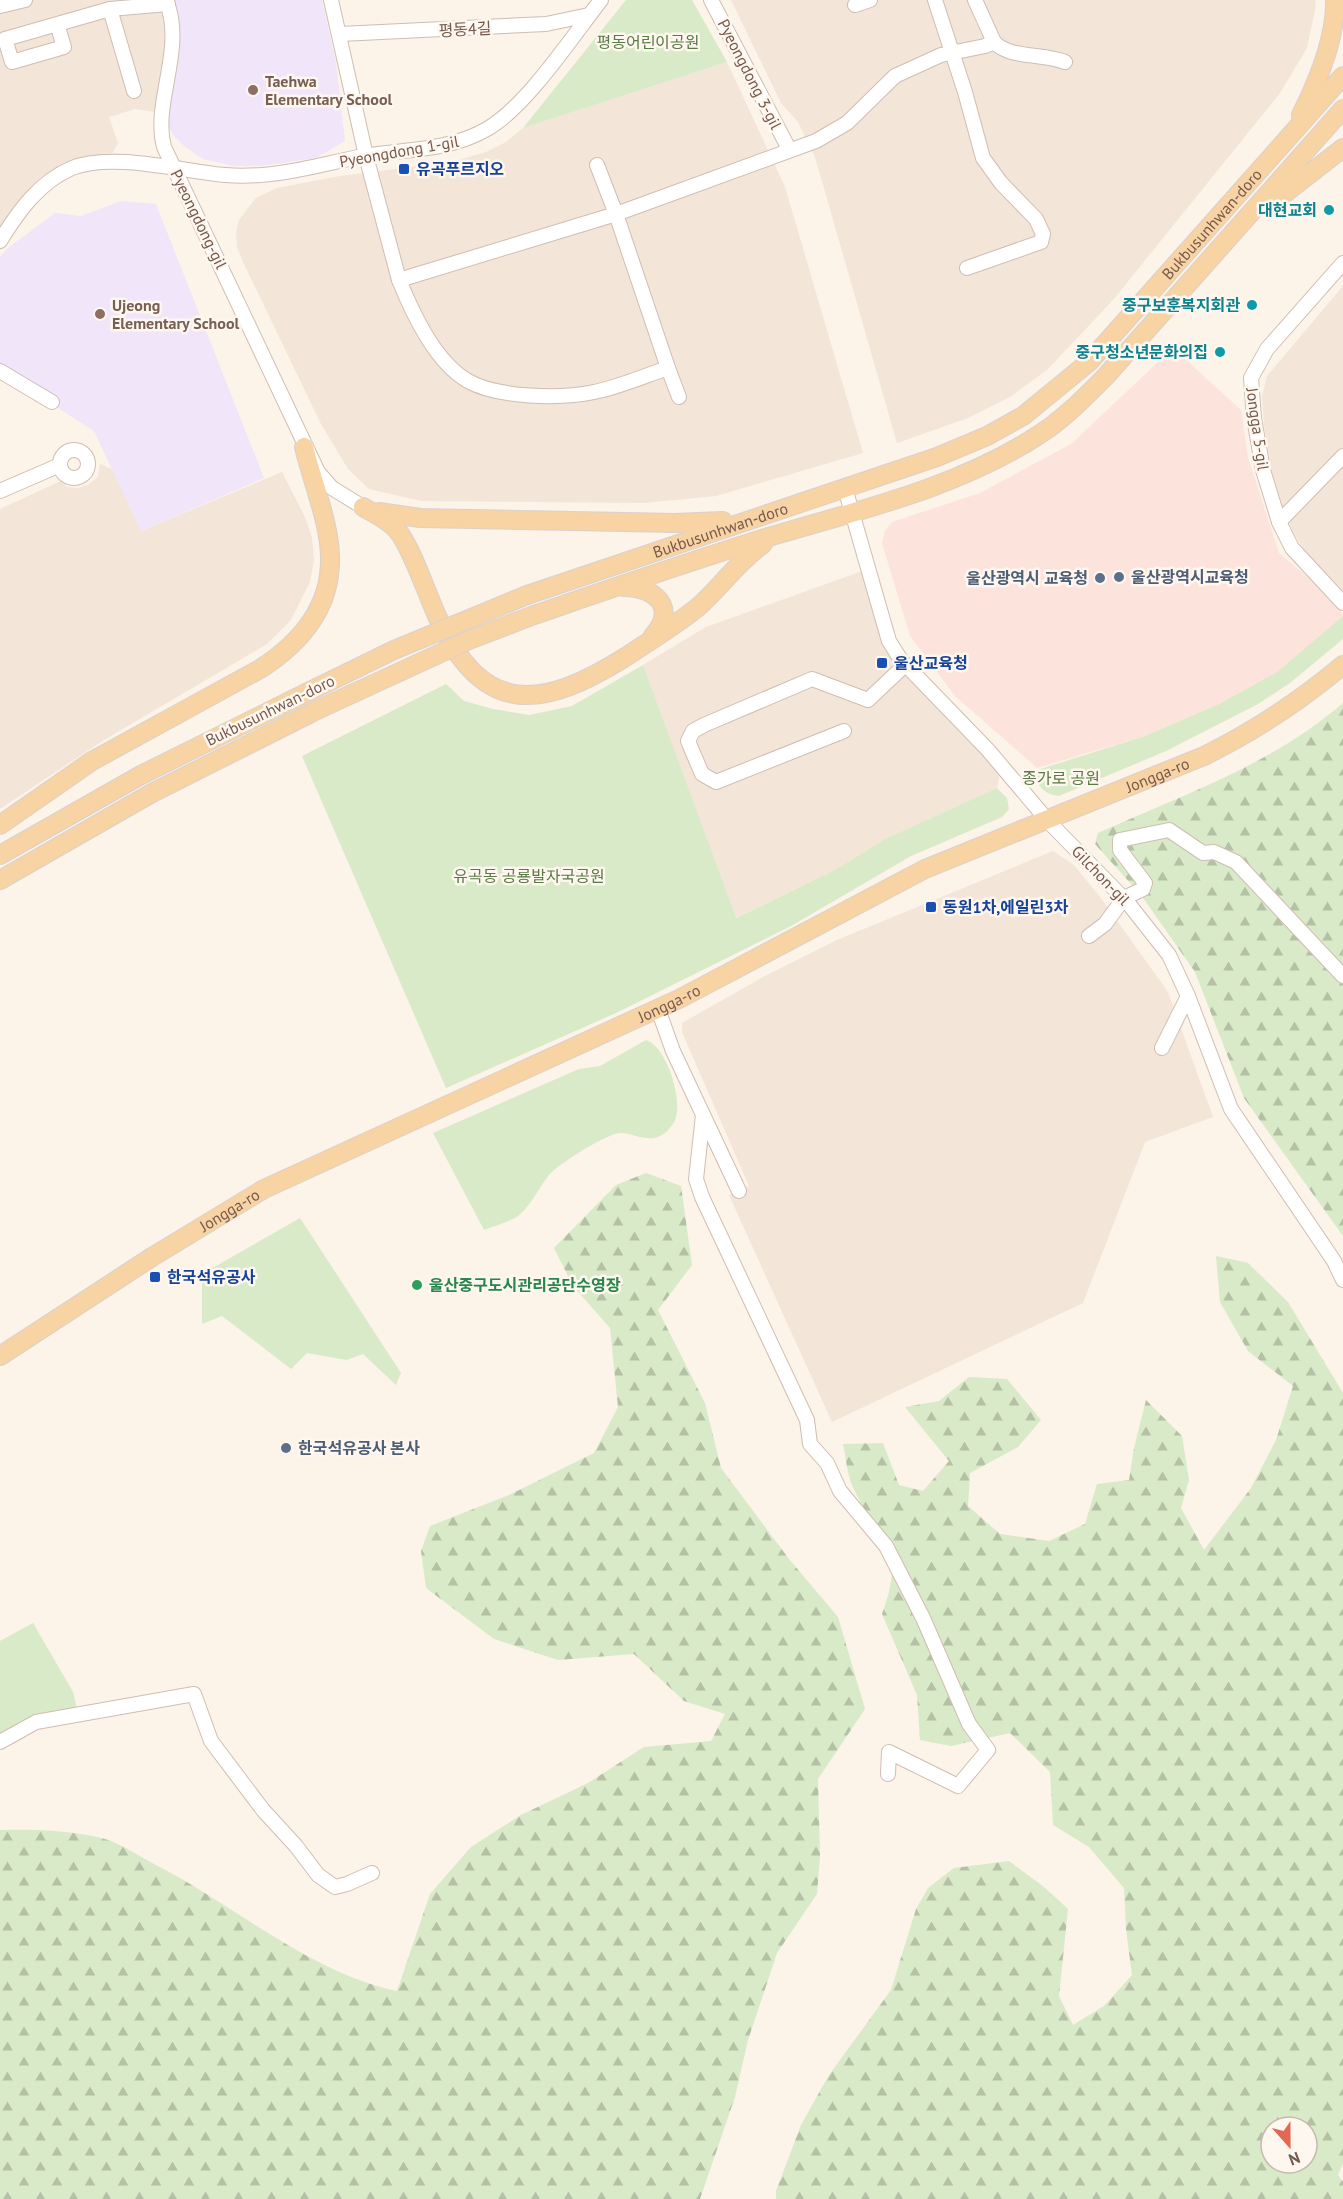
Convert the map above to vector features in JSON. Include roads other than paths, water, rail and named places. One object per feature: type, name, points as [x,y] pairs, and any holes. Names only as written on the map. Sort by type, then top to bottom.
[{"type":"main road","points":[[1291,136],[1306,106],[1329,42],[1335,14],[1335,0]]},
{"type":"main road","name":"Bukbusunhwan-doro","points":[[0,855],[152,769],[394,650],[527,595],[937,457],[987,436],[1023,416],[1089,362],[1343,76]]},
{"type":"main road","name":"Bukbusunhwan-doro","points":[[0,880],[152,792],[317,710],[469,640],[612,588],[946,481],[997,459],[1038,435],[1073,408],[1106,376],[1343,109]]},
{"type":"main road","points":[[1226,241],[1343,148]]},
{"type":"main road","points":[[0,825],[92,761],[284,654],[304,634],[319,609],[330,559],[304,447]]},
{"type":"main road","points":[[363,507],[383,514],[420,518],[675,523],[757,516]]},
{"type":"main road","points":[[363,507],[398,531],[445,634],[466,665],[488,684],[513,693],[531,696],[561,692],[588,679],[647,642],[700,605],[746,556],[784,533]]},
{"type":"main road","points":[[612,588],[638,588],[648,591],[660,601],[664,616],[661,625],[647,642]]},
{"type":"main road","name":"Jongga-ro","points":[[0,1356],[152,1257],[264,1189],[658,1009],[925,869],[1048,821],[1239,739],[1277,716],[1343,665]]},
{"type":"street","points":[[0,6],[26,0]]},
{"type":"street","points":[[331,0],[366,156],[399,280],[406,297],[441,358],[468,381],[500,391],[561,396],[594,392],[668,368]]},
{"type":"street","name":"Pyeongdong 1-gil","points":[[0,242],[34,194],[53,179],[73,168],[108,160],[262,177],[366,156],[442,147],[471,138],[490,128],[512,110],[601,0]]},
{"type":"street","name":"Pyeongdong 3-gil","points":[[711,0],[789,149]]},
{"type":"street","points":[[855,5],[870,0]]},
{"type":"street","points":[[935,0],[950,53],[965,92],[983,158],[1001,183],[1035,219],[1043,234],[1041,242],[967,268]]},
{"type":"street","points":[[975,0],[994,42],[1002,50],[1053,57],[1065,62]]},
{"type":"street","points":[[57,24],[110,9],[167,2]]},
{"type":"street","name":"Pyeongdong-gil","points":[[167,2],[172,34],[171,66],[160,131],[174,169],[229,280],[304,447],[318,472],[332,488],[363,507]]},
{"type":"street","points":[[110,9],[134,91]]},
{"type":"street","name":"평동4길","points":[[340,34],[546,24],[589,15]]},
{"type":"street","points":[[399,280],[616,214],[816,141],[836,130],[895,76],[950,53],[994,42]]},
{"type":"street","points":[[597,165],[679,397]]},
{"type":"street","name":"Jongga 5-gil","points":[[1343,263],[1267,349],[1251,378],[1254,418],[1263,470],[1279,522],[1293,548],[1343,603]]},
{"type":"street","points":[[0,371],[52,402]]},
{"type":"street","points":[[1279,522],[1343,456]]},
{"type":"street","points":[[0,491],[60,465]]},
{"type":"street","name":"Gilchon-gil","points":[[845,488],[889,641],[905,665],[988,750],[1048,821],[1124,898],[1169,955],[1188,996],[1231,1109],[1334,1261],[1343,1280]]},
{"type":"street","points":[[844,732],[716,782],[702,774],[688,741],[693,732],[704,725],[812,679],[868,700],[905,665]]},
{"type":"street","points":[[840,701],[854,694]]},
{"type":"street","points":[[1089,936],[1105,924],[1124,898],[1143,889],[1145,883],[1120,850],[1120,840],[1169,830],[1203,853],[1214,852],[1236,862],[1343,976]]},
{"type":"street","points":[[1162,1048],[1188,996]]},
{"type":"street","points":[[658,1009],[674,1051],[738,1191]]},
{"type":"street","points":[[703,1115],[696,1179],[807,1420],[810,1444],[827,1463],[840,1491],[886,1546],[923,1618],[969,1724],[988,1750],[958,1786],[889,1752],[888,1774]]},
{"type":"street","points":[[0,1742],[36,1722],[194,1694],[211,1741],[263,1810],[297,1846],[318,1875],[335,1887],[372,1873]]},
{"type":"place","name":"Taehwa Elementary School","points":[[253,90]]},
{"type":"place","name":"유곡푸르지오","points":[[404,169]]},
{"type":"place","name":"대현교회","points":[[1329,210]]},
{"type":"place","name":"중구보훈복지회관","points":[[1252,305]]},
{"type":"place","name":"Ujeong Elementary School","points":[[100,314]]},
{"type":"place","name":"중구청소년문화의집","points":[[1220,352]]},
{"type":"place","name":"울산광역시교육청","points":[[1119,577]]},
{"type":"place","name":"울산광역시 교육청","points":[[1100,578]]},
{"type":"place","name":"울산교육청","points":[[882,663]]},
{"type":"place","name":"동원1차,에일린3차","points":[[931,907]]},
{"type":"place","name":"한국석유공사","points":[[155,1277]]},
{"type":"place","name":"울산중구도시관리공단수영장","points":[[417,1285]]},
{"type":"place","name":"한국석유공사 본사","points":[[286,1448]]},
{"type":"park label","name":"평동어린이공원","points":[[648,42]]},
{"type":"park label","name":"종가로 공원","points":[[1061,778]]},
{"type":"park label","name":"유곡동 공룡발자국공원","points":[[529,876]]}]
